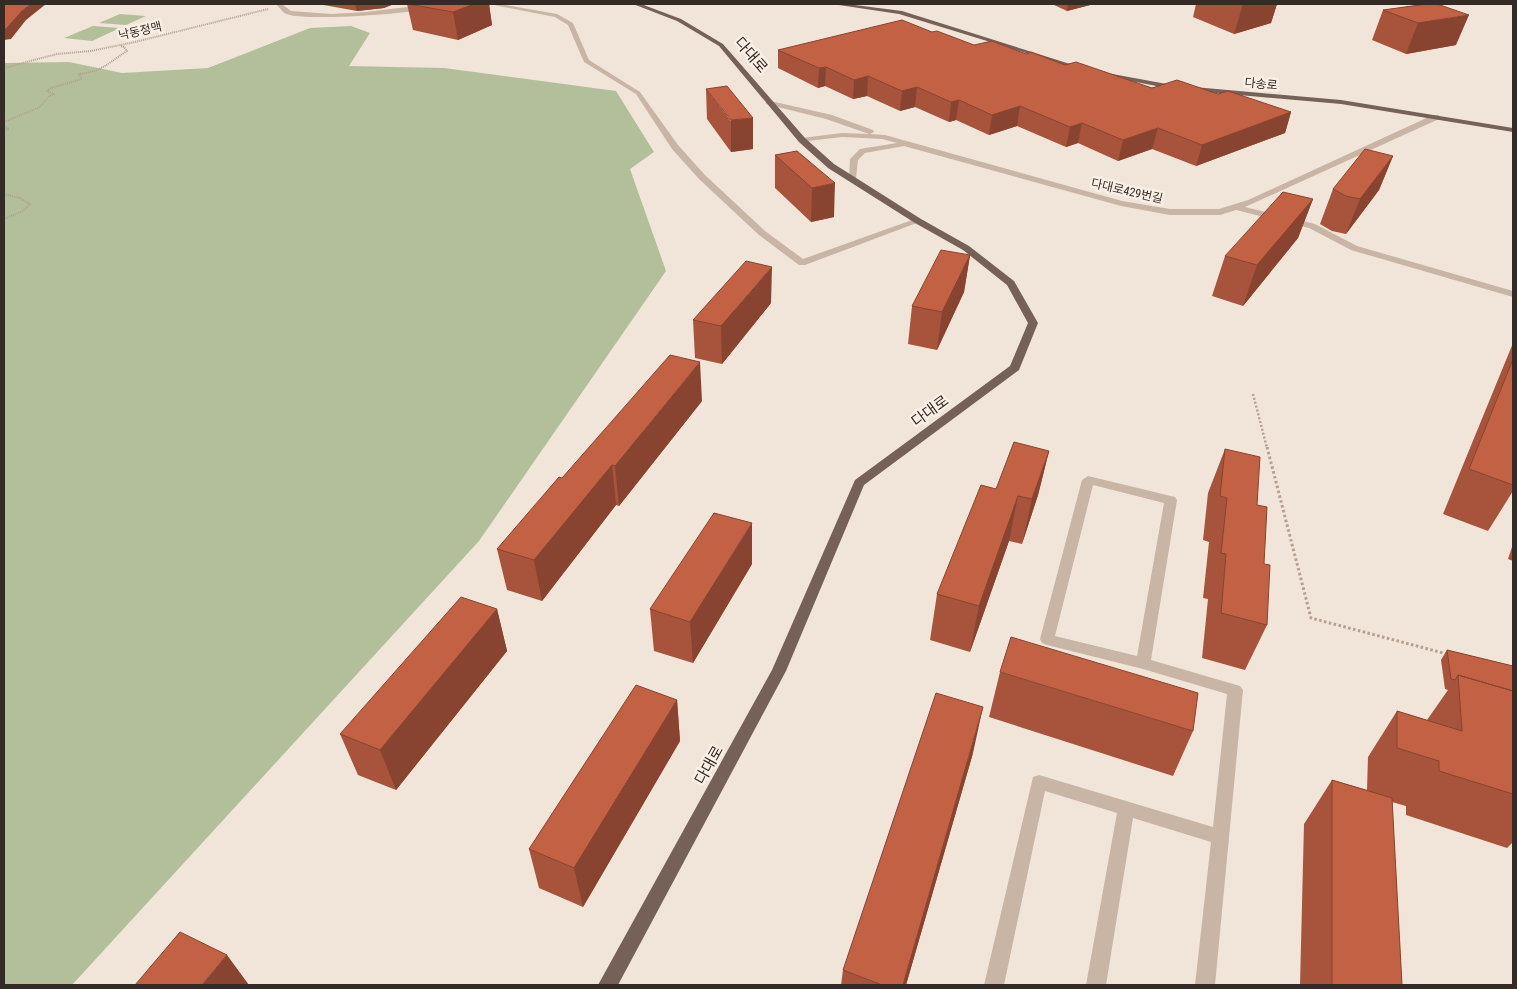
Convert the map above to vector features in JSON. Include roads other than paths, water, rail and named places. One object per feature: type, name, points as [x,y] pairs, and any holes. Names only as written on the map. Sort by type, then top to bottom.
[{"type":"main road","name":"다대로","points":[[608,985],[779,671],[859,483],[1015,368],[1033,324],[1011,283],[966,248],[918,221],[831,166],[802,140],[721,45],[679,20],[636,4]]},
{"type":"main road","points":[[835,4],[900,12],[1088,70]]},
{"type":"main road","points":[[667,11],[679,20]]},
{"type":"main road","name":"다송로","points":[[1097,73],[1172,87],[1340,102],[1513,130]]},
{"type":"street","points":[[280,4],[289,13],[332,16],[366,14],[445,4]]},
{"type":"street","points":[[492,4],[557,16],[571,24],[586,61],[638,94],[675,147],[702,177],[762,233],[802,263],[918,221]]},
{"type":"street","points":[[769,102],[828,116],[882,137]]},
{"type":"street","name":"다대로429번길","points":[[802,140],[842,135],[882,137],[917,145],[1121,203],[1170,212],[1220,212],[1251,202],[1436,117]]},
{"type":"street","points":[[852,178],[854,159],[863,151],[891,145],[917,145]]},
{"type":"street","points":[[1236,207],[1312,226],[1354,248],[1513,294]]},
{"type":"street","points":[[1143,663],[1171,500],[1088,480],[1047,639],[1143,663],[1235,690],[1205,985]]},
{"type":"street","points":[[994,985],[1039,782],[1221,837]]},
{"type":"street","points":[[1096,985],[1126,808]]}]
